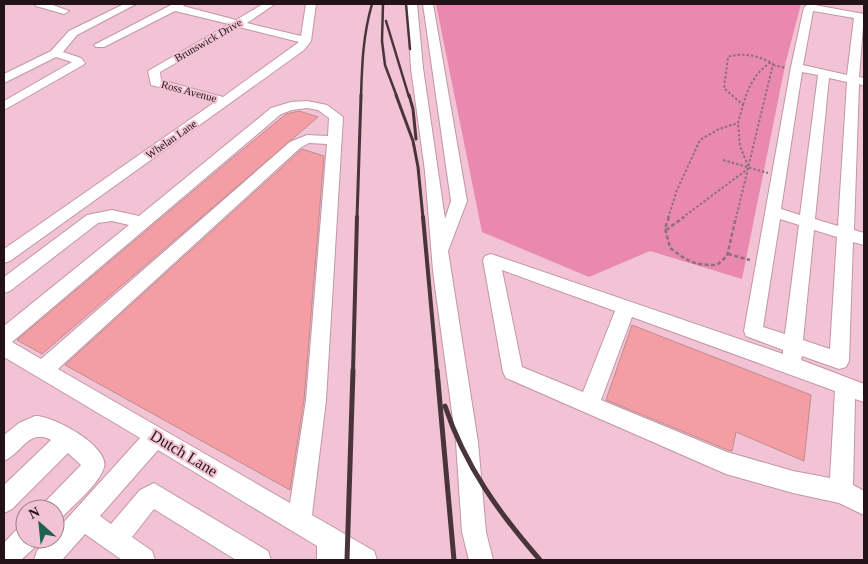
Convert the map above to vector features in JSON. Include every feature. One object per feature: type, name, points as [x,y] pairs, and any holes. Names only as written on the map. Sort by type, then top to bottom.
[{"type":"street","points":[[40,4],[64,11]]},
{"type":"street","points":[[4,79],[55,53],[73,32],[130,4]]},
{"type":"street","name":"Brunswick Drive","points":[[155,80],[153,74],[157,69],[270,4]]},
{"type":"street","points":[[100,45],[176,6],[236,25],[306,41],[311,4]]},
{"type":"street","points":[[412,4],[417,68],[432,170],[440,255],[467,442],[474,532],[481,560]]},
{"type":"street","points":[[428,4],[459,201],[440,255]]},
{"type":"street","points":[[841,492],[855,390],[793,355],[753,330],[797,67],[809,7],[862,17],[859,80],[846,233],[839,361],[793,355],[626,307],[492,260],[513,372],[726,463],[793,482],[841,492],[864,503]]},
{"type":"street","name":"Whelan Lane","points":[[4,257],[300,48],[306,41]]},
{"type":"street","points":[[4,106],[79,63],[77,60],[55,53]]},
{"type":"street","points":[[797,67],[859,80]]},
{"type":"street","points":[[793,355],[824,73]]},
{"type":"street","name":"Ross Avenue","points":[[155,80],[164,86],[225,101]]},
{"type":"street","points":[[4,338],[276,111],[292,105],[315,105],[330,112],[336,117],[316,400],[299,522]]},
{"type":"street","points":[[44,370],[295,145],[307,140],[334,140]]},
{"type":"street","points":[[773,212],[864,239]]},
{"type":"street","points":[[4,286],[93,219],[107,215],[118,215],[141,223]]},
{"type":"street","points":[[589,404],[626,307]]},
{"type":"street","name":"Dutch Lane","points":[[4,347],[299,522],[330,550],[365,560]]},
{"type":"street","points":[[4,450],[25,431],[36,425],[48,426],[94,462],[93,468],[64,499]]},
{"type":"street","points":[[53,552],[156,436]]},
{"type":"street","points":[[4,501],[66,440]]},
{"type":"street","points":[[114,540],[148,498],[154,495],[259,560]]},
{"type":"street","points":[[83,519],[143,560]]},
{"type":"street","points":[[4,560],[15,549]]},
{"type":"path","points":[[738,123],[719,129],[700,140],[677,190],[666,230],[670,248],[691,263],[704,266],[717,265],[728,254],[773,64],[752,55],[736,54],[728,57],[724,88],[743,105]]},
{"type":"path","points":[[749,168],[737,138],[738,123],[750,82],[770,62]]},
{"type":"path","points":[[723,160],[779,176]]},
{"type":"path","points":[[666,230],[749,168]]},
{"type":"path","points":[[728,254],[764,264]]},
{"type":"shaded area","points":[[436,4],[801,4],[786,61],[742,279],[650,251],[589,277],[482,232]]},
{"type":"building","points":[[299,111],[318,117],[42,354],[17,340],[286,114]]},
{"type":"building","points":[[302,149],[324,156],[304,400],[290,490],[65,365]]},
{"type":"building","points":[[632,325],[811,395],[804,461],[736,432],[732,451],[728,450],[606,400]]},
{"type":"railway","points":[[361,97],[365,38],[372,4]]},
{"type":"railway","points":[[383,4],[382,41],[385,65],[397,97]]},
{"type":"railway","points":[[406,4],[410,49]]},
{"type":"railway","points":[[386,21],[409,97]]},
{"type":"railway","points":[[357,218],[361,95]]},
{"type":"railway","points":[[396,95],[413,141],[418,167],[423,218]]},
{"type":"railway","points":[[409,95],[413,109],[416,139]]},
{"type":"railway","points":[[353,371],[357,217]]},
{"type":"railway","points":[[423,217],[437,371]]},
{"type":"railway","points":[[347,560],[353,370]]},
{"type":"railway","points":[[437,370],[454,560]]},
{"type":"railway","points":[[445,406],[453,428],[473,469],[497,506],[540,560]]}]
